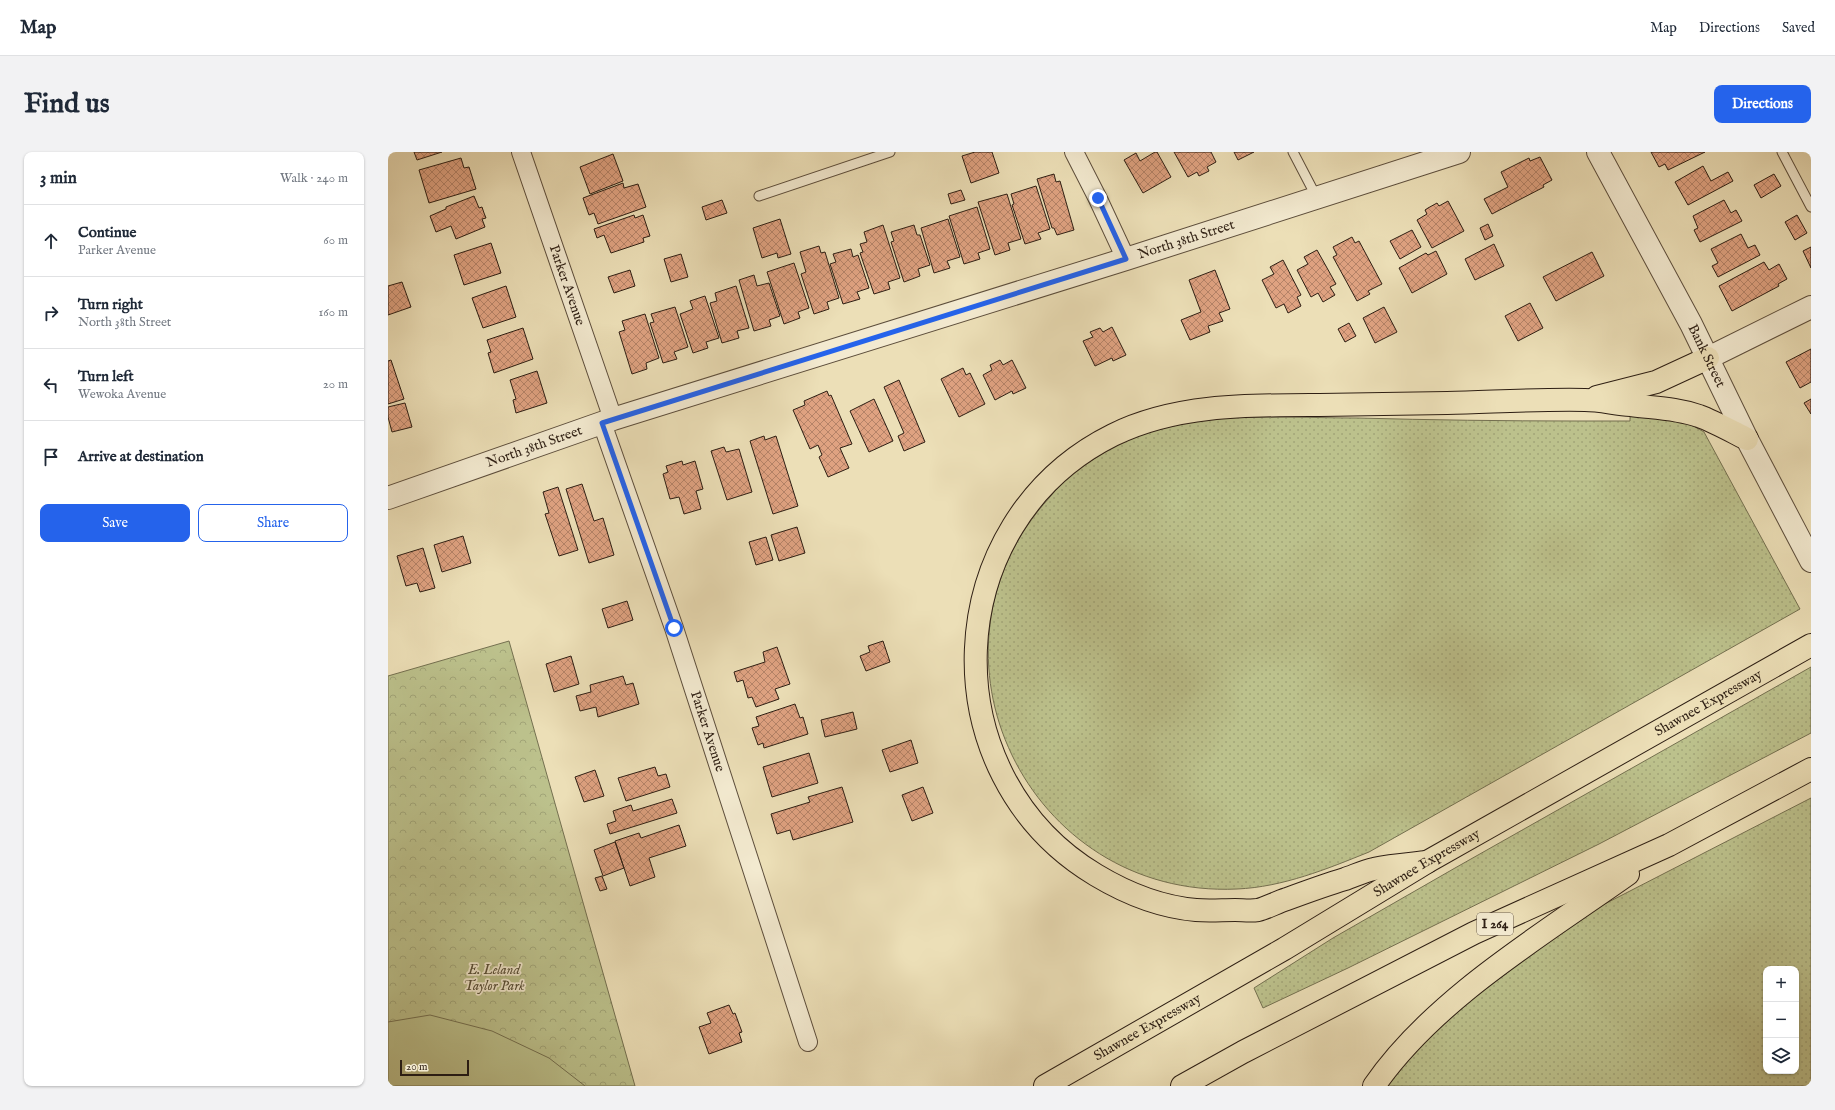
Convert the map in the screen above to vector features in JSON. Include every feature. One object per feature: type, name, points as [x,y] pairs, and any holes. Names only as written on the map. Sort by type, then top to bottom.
[{"type":"highway","points":[[1588,400],[1656,382],[1708,358]]},
{"type":"highway","points":[[1427,862],[1372,869],[1257,910],[1195,910],[1164,904],[1123,890],[1084,868],[1060,850],[1029,818],[1005,780],[992,751],[979,706],[977,690],[975,660],[976,629],[984,590],[996,557],[1025,507],[1044,485],[1066,465],[1090,447],[1116,433],[1144,422],[1182,412],[1249,405],[1588,400],[1672,409],[1699,416],[1747,439]]},
{"type":"highway","name":"Shawnee Expressway","points":[[1045,1086],[1284,949],[1427,862],[1805,648]]},
{"type":"highway","name":"I 264","points":[[1182,1086],[1243,1052],[1474,933],[1670,845],[1811,769]]},
{"type":"highway","points":[[1374,1086],[1424,1027],[1480,979],[1670,845]]},
{"type":"street","name":"Parker Avenue","points":[[521,152],[808,1042]]},
{"type":"street","points":[[1074,152],[1098,198],[1126,259]]},
{"type":"street","name":"North 38th Street","points":[[388,498],[607,421],[1126,259],[1459,152]]},
{"type":"street","name":"Bank Street","points":[[1598,152],[1708,358],[1747,439],[1811,561]]},
{"type":"street","points":[[1708,358],[1811,307]]},
{"type":"lane","points":[[759,196],[890,152]]},
{"type":"lane","points":[[1293,152],[1317,198]]},
{"type":"lane","points":[[1782,152],[1811,207]]},
{"type":"green space","points":[[1630,415],[1677,420],[1704,432],[1800,609],[1369,852],[1321,871],[1271,885],[1237,889],[1163,881],[1100,854],[1049,810],[1012,755],[992,692],[990,625],[1009,559],[1050,497],[1065,479],[1074,471],[1124,440],[1174,423],[1198,419],[1268,417],[1495,421],[1630,421]]},
{"type":"green space","name":"E. Leland Taylor Park","points":[[509,641],[635,1086],[388,1086],[388,676]]},
{"type":"green space","points":[[1811,667],[1811,733],[1599,844],[1348,968],[1263,1008],[1254,988],[1333,938]]},
{"type":"green space","points":[[1811,798],[1811,1086],[1383,1086],[1449,1013],[1593,910]]},
{"type":"green space","points":[[430,1015],[492,1031],[549,1058],[585,1086],[388,1086],[388,1022]]},
{"type":"building","points":[[414,152],[442,152],[417,160]]},
{"type":"building","points":[[975,152],[992,152],[999,173],[971,183],[962,156]]},
{"type":"building","points":[[1157,152],[1171,177],[1143,193],[1124,160],[1136,153],[1140,161]]},
{"type":"building","points":[[1174,152],[1211,152],[1216,162],[1207,167],[1209,171],[1199,176],[1197,172],[1188,177]]},
{"type":"building","points":[[1234,152],[1254,152],[1238,160]]},
{"type":"building","points":[[1651,152],[1705,152],[1668,170],[1665,164],[1659,167]]},
{"type":"building","points":[[613,154],[623,181],[590,194],[580,167]]},
{"type":"building","points":[[1540,157],[1552,180],[1543,185],[1544,187],[1492,214],[1484,199],[1508,187],[1501,172],[1529,158],[1530,161]]},
{"type":"building","points":[[461,158],[464,168],[469,167],[476,189],[429,203],[419,170]]},
{"type":"building","points":[[1703,166],[1711,181],[1728,172],[1733,181],[1688,205],[1675,182]]},
{"type":"building","points":[[1054,174],[1056,182],[1060,181],[1074,230],[1057,235],[1054,228],[1052,228],[1037,179]]},
{"type":"building","points":[[1774,174],[1781,186],[1761,198],[1754,185]]},
{"type":"building","points":[[623,183],[624,188],[638,184],[646,207],[598,224],[594,213],[589,215],[583,198]]},
{"type":"building","points":[[1036,186],[1050,229],[1038,233],[1041,239],[1025,244],[1012,205],[1014,204],[1011,194]]},
{"type":"building","points":[[961,190],[965,200],[951,204],[948,194]]},
{"type":"building","points":[[1007,194],[1021,239],[1008,243],[1010,250],[995,255],[978,202]]},
{"type":"building","points":[[474,196],[479,208],[482,207],[486,218],[482,219],[485,227],[456,239],[451,226],[436,232],[430,216],[446,209],[446,207]]},
{"type":"building","points":[[722,200],[727,213],[706,220],[702,207]]},
{"type":"building","points":[[1724,200],[1731,213],[1736,210],[1742,221],[1700,242],[1694,230],[1698,228],[1693,216]]},
{"type":"building","points":[[1448,201],[1464,231],[1432,248],[1417,220],[1427,214],[1425,210],[1428,208],[1437,203],[1439,206]]},
{"type":"building","points":[[977,207],[990,249],[978,253],[980,259],[964,264],[949,216]]},
{"type":"building","points":[[634,215],[635,218],[643,215],[650,236],[643,238],[644,242],[611,253],[604,235],[597,238],[594,229]]},
{"type":"building","points":[[1797,215],[1807,233],[1795,240],[1785,222]]},
{"type":"building","points":[[780,219],[791,254],[778,258],[777,253],[762,258],[753,228]]},
{"type":"building","points":[[948,219],[960,257],[947,261],[950,268],[934,273],[921,228]]},
{"type":"building","points":[[1488,224],[1493,236],[1485,240],[1480,228]]},
{"type":"building","points":[[883,225],[900,278],[888,282],[890,289],[874,294],[860,253],[863,252],[860,244],[867,242],[864,232]]},
{"type":"building","points":[[914,225],[917,235],[920,235],[930,265],[918,269],[920,276],[904,282],[891,242],[894,241],[891,232]]},
{"type":"building","points":[[1412,230],[1421,247],[1400,259],[1390,241]]},
{"type":"building","points":[[1741,234],[1748,248],[1755,245],[1760,255],[1718,277],[1712,266],[1718,263],[1711,249]]},
{"type":"building","points":[[1352,237],[1355,243],[1359,241],[1382,284],[1368,291],[1370,294],[1357,301],[1333,257],[1337,255],[1333,247]]},
{"type":"building","points":[[491,243],[501,273],[464,285],[454,255]]},
{"type":"building","points":[[1494,244],[1504,266],[1475,280],[1465,259]]},
{"type":"building","points":[[819,246],[821,253],[825,252],[839,298],[827,302],[829,309],[814,314],[801,274],[806,272],[800,252]]},
{"type":"building","points":[[1811,247],[1811,268],[1803,251]]},
{"type":"building","points":[[851,249],[853,257],[858,255],[869,288],[857,292],[860,299],[843,304],[830,264],[836,262],[833,254]]},
{"type":"building","points":[[1317,250],[1336,284],[1330,287],[1335,295],[1323,302],[1318,293],[1311,297],[1297,270],[1308,264],[1304,257]]},
{"type":"building","points":[[1436,251],[1447,274],[1412,293],[1399,268],[1426,253],[1428,255]]},
{"type":"building","points":[[1592,252],[1604,276],[1556,301],[1543,277]]},
{"type":"building","points":[[681,254],[688,277],[671,282],[664,259]]},
{"type":"building","points":[[1283,260],[1301,295],[1297,297],[1301,306],[1288,313],[1284,304],[1276,308],[1262,280],[1274,274],[1270,267]]},
{"type":"building","points":[[1764,262],[1769,270],[1779,264],[1787,279],[1778,284],[1779,286],[1732,311],[1719,286]]},
{"type":"building","points":[[794,263],[809,308],[798,312],[800,318],[784,324],[767,272]]},
{"type":"building","points":[[630,270],[635,286],[614,293],[608,277]]},
{"type":"building","points":[[1215,270],[1230,309],[1219,313],[1223,321],[1208,326],[1210,332],[1190,340],[1181,320],[1201,312],[1189,280]]},
{"type":"building","points":[[754,275],[757,286],[769,283],[780,316],[769,320],[771,326],[754,331],[739,280]]},
{"type":"building","points":[[402,282],[411,307],[388,315],[388,286]]},
{"type":"building","points":[[506,286],[516,317],[483,328],[472,298]]},
{"type":"building","points":[[736,286],[749,328],[737,331],[739,338],[722,343],[710,303],[717,301],[715,293]]},
{"type":"building","points":[[705,296],[719,338],[706,342],[708,348],[693,353],[680,314],[693,309],[690,301]]},
{"type":"building","points":[[1530,303],[1543,328],[1518,341],[1505,316]]},
{"type":"building","points":[[675,307],[688,347],[674,352],[677,359],[663,363],[650,323],[654,322],[651,314]]},
{"type":"building","points":[[1384,307],[1397,332],[1375,343],[1363,318]]},
{"type":"building","points":[[645,314],[659,358],[646,363],[647,369],[632,374],[619,332],[625,330],[622,321]]},
{"type":"building","points":[[1349,323],[1356,336],[1345,342],[1338,329]]},
{"type":"building","points":[[1112,327],[1126,355],[1113,361],[1112,358],[1095,366],[1083,341],[1093,337],[1090,332],[1100,328],[1103,332]]},
{"type":"building","points":[[523,328],[533,359],[494,373],[488,353],[491,352],[487,340]]},
{"type":"building","points":[[1811,349],[1811,382],[1800,388],[1786,362]]},
{"type":"building","points":[[391,360],[404,399],[388,404],[388,361]]},
{"type":"building","points":[[1000,360],[1003,365],[1012,360],[1026,388],[1013,394],[1012,391],[995,400],[983,375],[992,370],[990,365]]},
{"type":"building","points":[[963,368],[966,375],[970,373],[985,404],[959,417],[941,379]]},
{"type":"building","points":[[537,371],[547,403],[516,413],[513,400],[516,399],[510,380]]},
{"type":"building","points":[[899,380],[925,442],[904,451],[898,436],[904,433],[884,387]]},
{"type":"building","points":[[827,391],[829,396],[831,395],[852,444],[840,448],[849,468],[828,477],[819,457],[822,455],[818,445],[810,449],[793,410],[805,405],[804,401]]},
{"type":"building","points":[[874,399],[893,441],[869,452],[850,411]]},
{"type":"building","points":[[1811,399],[1811,414],[1804,403]]},
{"type":"building","points":[[405,403],[412,427],[392,432],[388,417],[388,407]]},
{"type":"building","points":[[764,436],[765,440],[776,436],[798,506],[773,514],[750,441]]},
{"type":"building","points":[[724,447],[726,452],[739,449],[752,492],[727,500],[711,451]]},
{"type":"building","points":[[682,461],[683,465],[695,461],[703,489],[696,491],[701,509],[684,514],[679,497],[670,499],[663,474],[668,472],[666,466]]},
{"type":"building","points":[[582,484],[594,521],[603,518],[614,555],[589,563],[566,489]]},
{"type":"building","points":[[558,487],[578,550],[559,556],[545,514],[549,513],[543,492]]},
{"type":"building","points":[[797,527],[805,553],[779,561],[771,535]]},
{"type":"building","points":[[463,536],[471,563],[442,572],[434,545]]},
{"type":"building","points":[[766,537],[773,560],[756,565],[749,542]]},
{"type":"building","points":[[423,548],[435,588],[420,592],[417,583],[406,586],[397,556]]},
{"type":"building","points":[[627,601],[633,620],[608,628],[602,609]]},
{"type":"building","points":[[883,641],[890,662],[866,671],[860,656],[870,652],[868,646]]},
{"type":"building","points":[[777,647],[790,684],[775,689],[779,699],[756,707],[752,697],[748,698],[743,680],[737,682],[734,672],[765,662],[763,652]]},
{"type":"building","points":[[571,656],[579,684],[554,692],[546,664]]},
{"type":"building","points":[[623,676],[626,685],[633,683],[639,704],[598,717],[596,707],[580,711],[576,696],[591,692],[590,685]]},
{"type":"building","points":[[795,704],[800,718],[803,717],[808,734],[764,748],[763,743],[758,745],[752,728],[759,726],[756,717]]},
{"type":"building","points":[[853,712],[857,729],[825,737],[821,720]]},
{"type":"building","points":[[911,740],[918,763],[890,772],[882,750]]},
{"type":"building","points":[[809,753],[818,783],[772,797],[763,767]]},
{"type":"building","points":[[655,767],[658,776],[666,774],[670,787],[626,801],[618,778]]},
{"type":"building","points":[[595,770],[604,796],[584,802],[575,777]]},
{"type":"building","points":[[842,787],[853,822],[793,840],[790,830],[777,834],[771,814],[810,802],[808,797]]},
{"type":"building","points":[[923,787],[933,813],[912,821],[902,795]]},
{"type":"building","points":[[672,799],[677,813],[610,834],[607,824],[616,821],[613,811],[631,805],[633,811]]},
{"type":"building","points":[[679,825],[686,846],[649,858],[655,877],[630,886],[615,841],[639,833],[641,838]]},
{"type":"building","points":[[615,842],[624,868],[603,876],[594,850]]},
{"type":"building","points":[[602,876],[607,889],[600,891],[595,878]]},
{"type":"building","points":[[729,1005],[733,1014],[735,1013],[742,1032],[739,1033],[742,1042],[709,1054],[699,1027],[711,1023],[707,1013]]},
{"type":"route","points":[[674,628],[602,423],[1126,259],[1098,198]]}]
